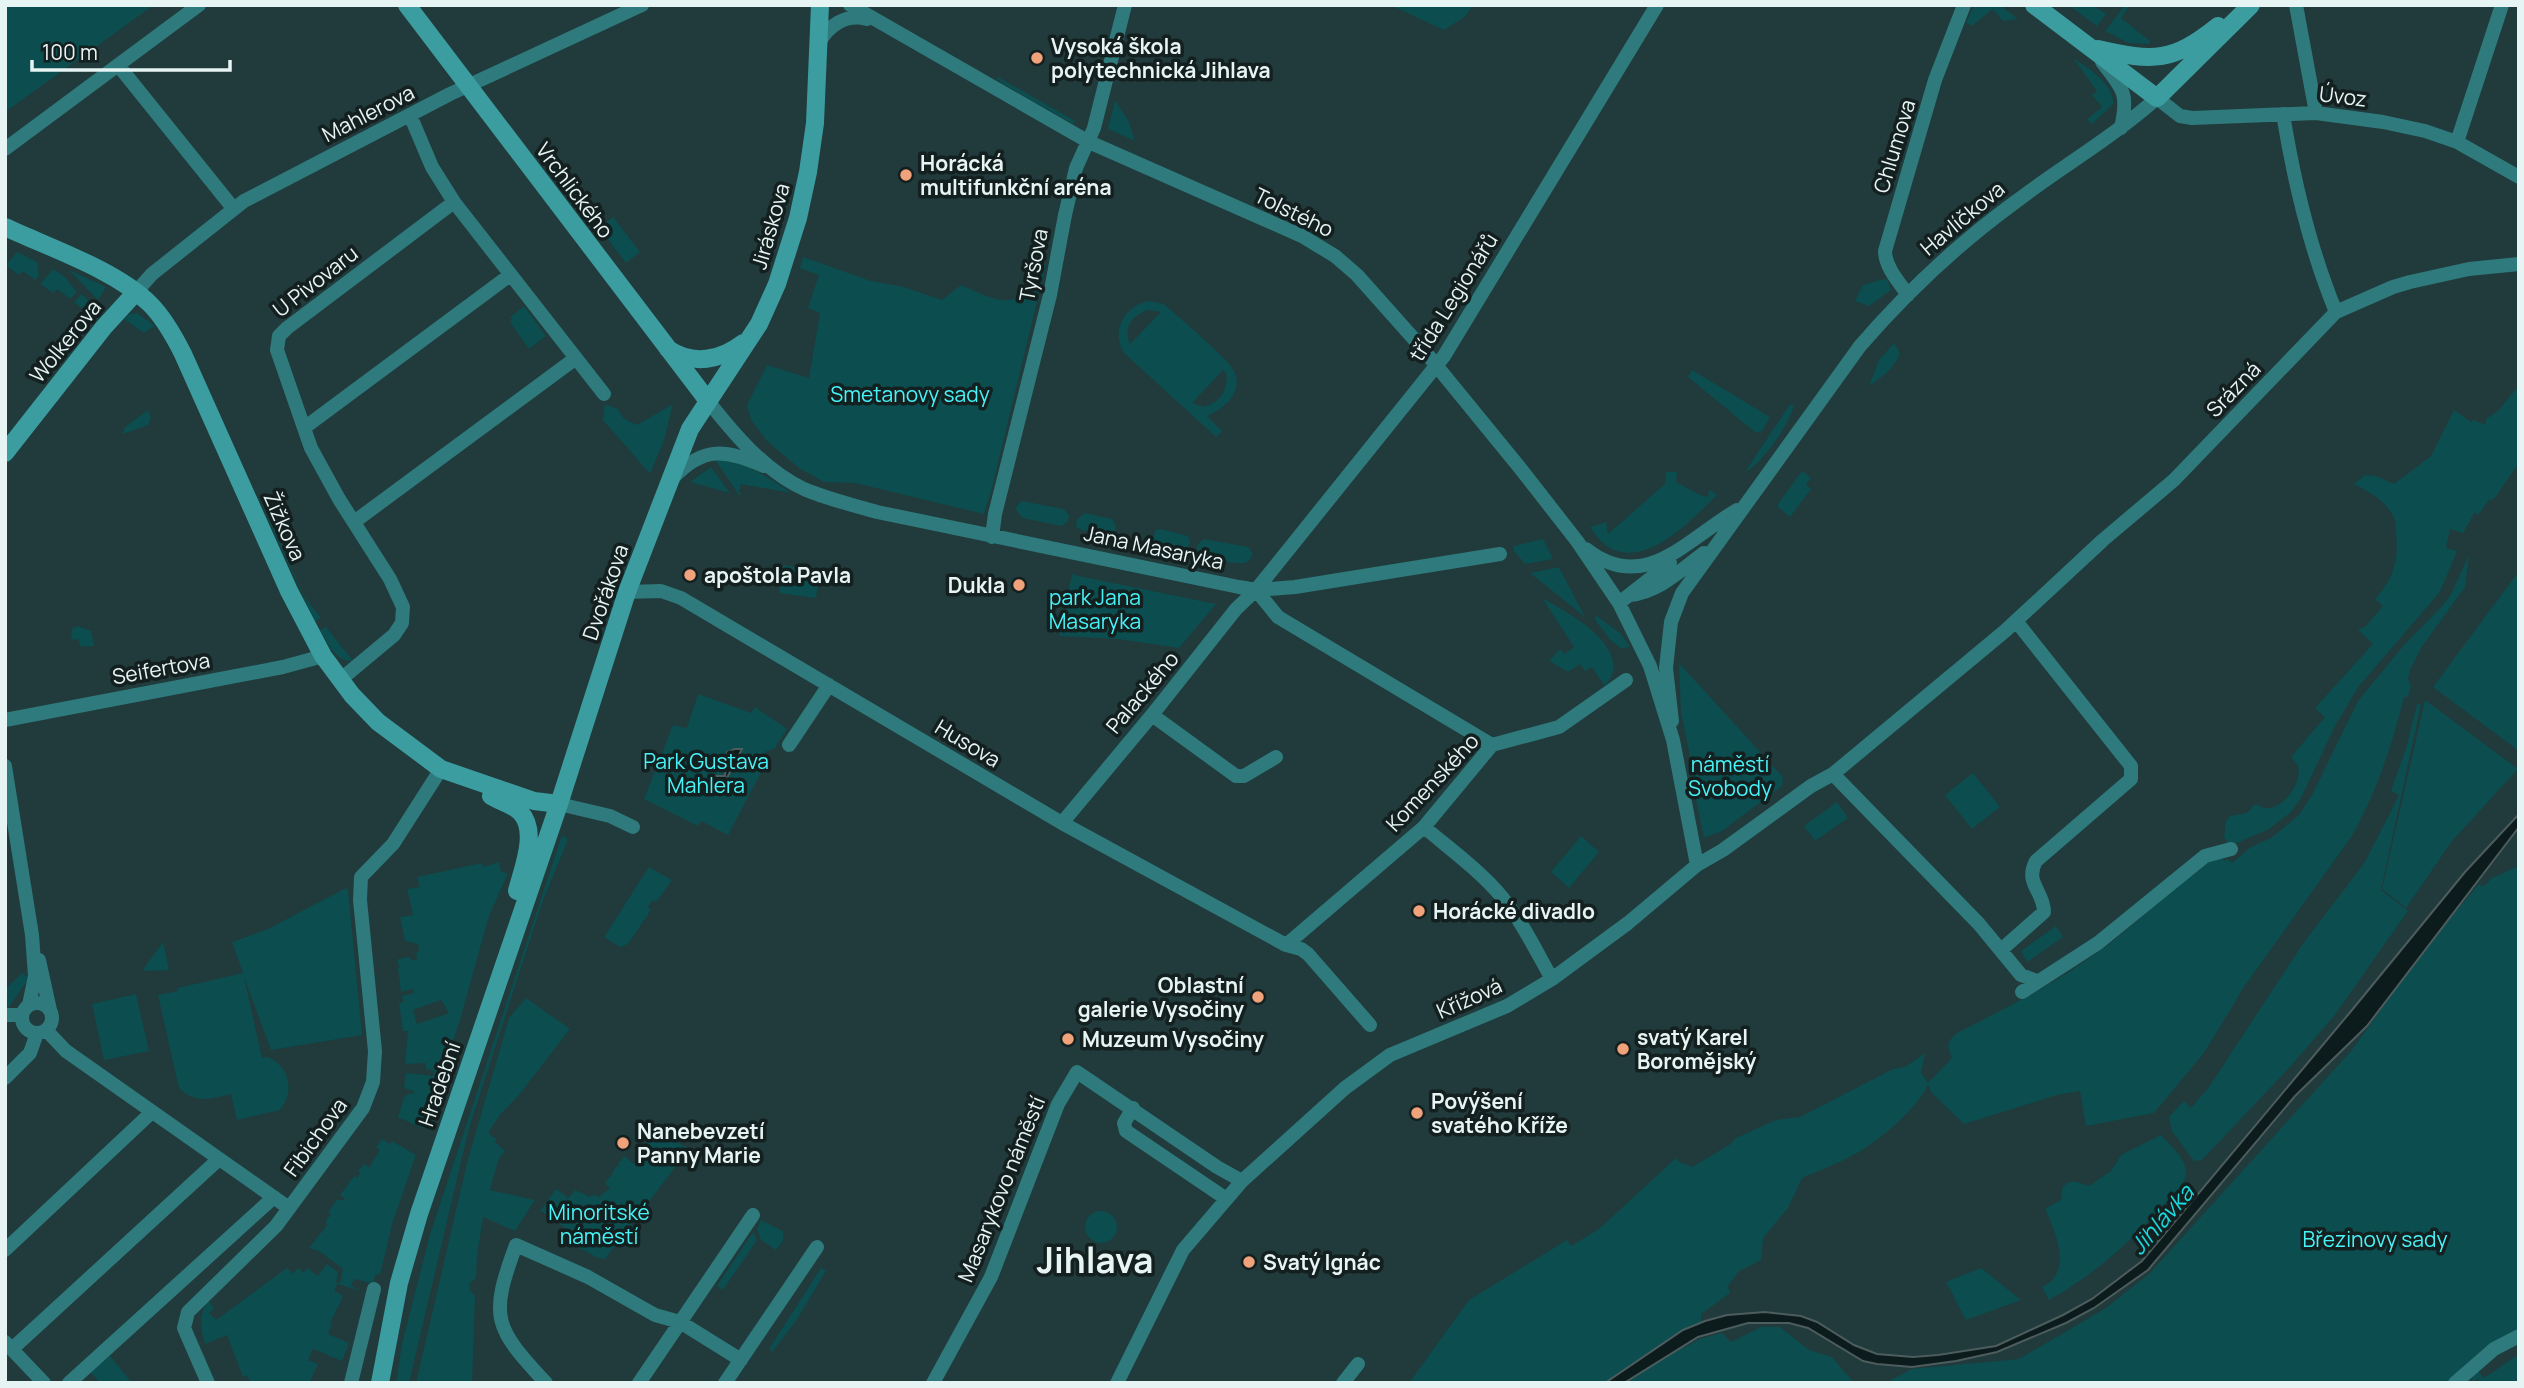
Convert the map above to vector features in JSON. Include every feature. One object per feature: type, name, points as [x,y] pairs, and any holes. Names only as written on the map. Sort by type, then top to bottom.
[{"type":"main road","name":"Vrchlického","points":[[407,5],[708,401]]},
{"type":"main road","name":"Jiráskova","points":[[708,401],[753,334],[777,284],[801,206],[815,123],[820,5]]},
{"type":"main road","points":[[2034,5],[2157,98]]},
{"type":"main road","points":[[2091,47],[2127,56],[2177,53],[2192,46],[2227,19],[2251,5]]},
{"type":"main road","name":"Havlíčkova","points":[[2157,98],[2251,5]]},
{"type":"main road","name":"Žižkova","points":[[5,227],[115,278],[150,304],[165,322],[183,354],[289,591],[323,656],[340,680],[378,722],[441,769],[534,801],[559,804]]},
{"type":"main road","name":"Wolkerova","points":[[5,453],[89,345],[136,292]]},
{"type":"main road","points":[[666,348],[685,357],[707,360],[734,350],[753,334]]},
{"type":"main road","name":"Dvořákova","points":[[559,804],[627,592],[685,439],[708,401]]},
{"type":"main road","points":[[463,778],[520,812],[528,829],[527,852],[499,977]]},
{"type":"main road","name":"Hradební","points":[[380,1383],[399,1283],[416,1225],[559,804]]},
{"type":"street","points":[[5,149],[199,5]]},
{"type":"street","name":"Mahlerova","points":[[136,292],[152,274],[233,208],[469,85],[642,5]]},
{"type":"street","name":"Tolstého","points":[[850,5],[1089,142],[1321,246],[1335,256],[1372,291],[1625,599],[1673,740]]},
{"type":"street","name":"Tyršova","points":[[992,537],[995,514],[1050,295],[1069,195],[1076,168],[1089,142],[1125,5]]},
{"type":"street","name":"třída Legionářů","points":[[1256,590],[1451,344],[1657,5]]},
{"type":"street","name":"Chlumova","points":[[1908,295],[1889,268],[1885,251],[1935,80],[1964,5]]},
{"type":"street","points":[[2295,5],[2316,113]]},
{"type":"street","points":[[2457,142],[2502,5]]},
{"type":"street","points":[[818,45],[831,27],[846,18],[860,17],[880,23]]},
{"type":"street","points":[[2091,47],[2116,79],[2125,97],[2121,128]]},
{"type":"street","points":[[118,65],[233,208]]},
{"type":"street","name":"Havlíčkova","points":[[1673,740],[1666,668],[1671,622],[1682,593],[1714,545],[1760,487],[1860,346],[1908,295],[1996,217],[2121,128],[2157,98]]},
{"type":"street","name":"Úvoz","points":[[2157,98],[2180,116],[2192,118],[2316,113],[2425,131],[2457,142],[2519,177]]},
{"type":"street","points":[[2283,114],[2292,170],[2308,230],[2336,312]]},
{"type":"street","points":[[410,115],[432,167],[454,202],[604,394]]},
{"type":"street","name":"U Pivovaru","points":[[340,680],[394,635],[402,623],[403,607],[390,579],[311,448],[277,350],[279,336],[454,202]]},
{"type":"street","name":"Srázná","points":[[1833,774],[2016,621],[2103,540],[2174,480],[2336,312],[2410,282],[2469,269],[2519,264]]},
{"type":"street","points":[[304,428],[510,275]]},
{"type":"street","points":[[354,522],[576,358]]},
{"type":"street","name":"Jana Masaryka","points":[[708,401],[772,469]]},
{"type":"street","name":"Jana Masaryka","points":[[669,482],[689,463],[713,453],[726,452],[772,469],[803,488],[877,512],[1256,590],[1309,585],[1500,554]]},
{"type":"street","name":"Havlíčkova","points":[[1577,541],[1611,564],[1637,568],[1665,558],[1744,506]]},
{"type":"street","name":"Havlíčkova","points":[[1625,599],[1679,556],[1708,528]]},
{"type":"street","name":"Havlíčkova","points":[[1625,599],[1661,585],[1714,545]]},
{"type":"street","points":[[1256,590],[1279,617],[1492,745]]},
{"type":"street","name":"Palackého","points":[[1062,823],[1236,609],[1256,590]]},
{"type":"street","name":"Husova","points":[[627,592],[661,591],[681,598],[1062,823],[1286,945],[1301,949],[1348,997],[1370,1025]]},
{"type":"street","points":[[2001,950],[2044,912],[2044,902],[2032,878],[2031,871],[2036,861],[2132,779],[2131,766],[2016,621]]},
{"type":"street","name":"Seifertova","points":[[5,720],[267,670],[323,656]]},
{"type":"street","name":"Komenského","points":[[1286,945],[1424,827],[1492,745],[1559,727],[1626,680]]},
{"type":"street","points":[[789,745],[829,685]]},
{"type":"street","points":[[1152,715],[1236,776],[1244,776],[1276,757]]},
{"type":"street","points":[[1673,740],[1697,865],[1723,850],[1811,786],[1833,774],[2001,950],[2021,975],[2038,981],[2098,943],[2205,856],[2231,849]]},
{"type":"street","points":[[5,766],[32,935],[35,976],[25,1010],[25,1027],[41,1031],[289,1208]]},
{"type":"street","name":"Fibichova","points":[[208,1383],[184,1328],[188,1312],[263,1241],[363,1108],[373,1082],[375,1051],[360,877],[393,844],[441,769]]},
{"type":"street","points":[[559,804],[610,817],[633,827]]},
{"type":"street","points":[[1424,827],[1500,895],[1521,923],[1552,979]]},
{"type":"street","name":"Křížová","points":[[1242,1181],[1345,1088],[1390,1055],[1498,1010],[1552,979],[1628,923],[1697,865]]},
{"type":"street","points":[[5,1078],[30,1053],[41,1031],[52,1021],[44,977],[32,935]]},
{"type":"street","points":[[5,1015],[40,1003],[50,1010]]},
{"type":"street","name":"Masarykovo náměstí","points":[[933,1383],[991,1277],[1058,1104],[1077,1072],[1242,1181]]},
{"type":"street","points":[[1133,1108],[1124,1123],[1126,1131],[1225,1198]]},
{"type":"street","points":[[5,1250],[152,1112]]},
{"type":"street","points":[[44,1383],[8,1346],[219,1159]]},
{"type":"street","points":[[1117,1383],[1183,1250],[1242,1181]]},
{"type":"street","points":[[69,1383],[274,1198]]},
{"type":"street","points":[[639,1383],[753,1215]]},
{"type":"street","points":[[546,1383],[512,1345],[501,1319],[501,1291],[516,1245],[588,1277],[655,1315],[680,1322],[741,1360]]},
{"type":"street","points":[[725,1383],[817,1247]]},
{"type":"street","points":[[351,1383],[374,1289]]},
{"type":"street","points":[[2455,1383],[2494,1349],[2519,1336]]},
{"type":"street","points":[[1343,1383],[1357,1364]]},
{"type":"green space","points":[[5,5],[154,5],[5,112]]},
{"type":"green space","points":[[1390,5],[1473,5],[1466,16],[1444,30]]},
{"type":"green space","points":[[1974,5],[2000,5],[2018,19],[2003,21],[1993,9],[1972,26],[1966,23]]},
{"type":"green space","points":[[2092,5],[2106,14],[2097,26],[2071,7]]},
{"type":"green space","points":[[2125,5],[2130,5],[2121,18],[2150,41],[2149,44],[2128,43],[2105,31]]},
{"type":"green space","points":[[2073,58],[2099,77],[2110,90],[2113,104],[2092,124],[2087,119],[2102,107],[2092,95],[2097,91]]},
{"type":"green space","points":[[998,77],[1075,121],[1073,124],[1003,84]]},
{"type":"green space","points":[[1115,100],[1129,122],[1135,141],[1108,129]]},
{"type":"green space","points":[[613,217],[640,252],[626,263],[599,228]]},
{"type":"green space","points":[[17,252],[37,262],[39,276],[35,280],[23,271],[19,275],[6,265]]},
{"type":"green space","name":"Smetanovy sady","points":[[803,257],[871,281],[904,287],[942,300],[961,285],[990,297],[1013,299],[1026,290],[1041,263],[1046,264],[984,514],[855,483],[824,482],[799,468],[767,441],[751,420],[747,405],[767,365],[809,378],[820,313],[808,308],[819,275],[800,268]]},
{"type":"green space","points":[[53,269],[64,276],[77,292],[70,299],[57,289],[53,293],[40,284]]},
{"type":"green space","points":[[69,270],[106,287],[98,300]]},
{"type":"green space","points":[[1888,280],[1891,290],[1869,306],[1855,301],[1863,285]]},
{"type":"green space","points":[[81,294],[100,310],[64,361],[56,355],[88,313],[74,302]]},
{"type":"green space","points":[[1149,301],[1164,304],[1234,371],[1236,386],[1231,399],[1207,416],[1222,431],[1216,437],[1124,353],[1120,345],[1119,328],[1127,313],[1140,303]],"holes":[[[1148,310],[1161,312],[1130,344],[1130,323],[1137,315]],[[1223,370],[1227,379],[1225,390],[1219,399],[1203,407],[1192,403]]]},
{"type":"green space","points":[[524,306],[546,336],[529,349],[510,322],[510,317]]},
{"type":"green space","points":[[137,313],[155,326],[144,333],[124,319]]},
{"type":"green space","points":[[1894,343],[1900,353],[1898,358],[1887,372],[1869,386],[1879,360]]},
{"type":"green space","points":[[1692,370],[1770,417],[1762,431],[1756,433],[1688,377]]},
{"type":"green space","points":[[2519,385],[2519,463],[2494,499],[2489,500],[2478,515],[2475,512],[2463,533],[2450,529],[2446,548],[2457,551],[2440,592],[2359,686],[2336,724],[2300,800],[2290,813],[2269,829],[2230,846],[2224,837],[2226,821],[2230,816],[2247,813],[2255,804],[2265,808],[2279,805],[2295,787],[2299,772],[2291,757],[2325,717],[2315,708],[2373,644],[2358,630],[2366,626],[2383,606],[2375,599],[2387,584],[2394,568],[2397,551],[2396,524],[2390,510],[2381,501],[2354,484],[2365,475],[2376,476],[2394,484],[2431,456],[2454,410],[2471,422],[2474,420],[2486,425],[2486,419],[2499,410]]},
{"type":"green space","points":[[605,404],[618,409],[623,418],[637,425],[673,404],[664,440],[650,474],[603,420]]},
{"type":"green space","points":[[1790,404],[1794,405],[1792,413],[1776,441],[1748,471],[1747,469]]},
{"type":"green space","points":[[148,410],[151,418],[148,425],[123,434],[125,427]]},
{"type":"green space","points":[[714,458],[744,465],[791,493],[741,484],[739,492],[742,494],[739,495]]},
{"type":"green space","points":[[711,467],[730,493],[690,482]]},
{"type":"green space","points":[[1802,471],[1811,478],[1806,485],[1811,489],[1790,517],[1778,504]]},
{"type":"green space","points":[[1666,472],[1677,472],[1676,482],[1702,496],[1708,497],[1709,489],[1717,495],[1688,522],[1655,546],[1638,552],[1621,552],[1605,544],[1590,527],[1606,522],[1608,534],[1665,484]]},
{"type":"green space","points":[[1022,501],[1064,509],[1069,515],[1068,522],[1061,526],[1022,518],[1015,508]]},
{"type":"green space","points":[[1085,513],[1112,519],[1116,526],[1115,533],[1106,536],[1079,529],[1076,526],[1077,519]]},
{"type":"green space","points":[[268,519],[304,596],[321,618],[315,621]]},
{"type":"green space","points":[[1156,530],[1188,536],[1188,548],[1176,551],[1158,545],[1154,536]]},
{"type":"green space","points":[[1204,539],[1248,547],[1253,554],[1249,561],[1244,563],[1212,558],[1197,551],[1197,545]]},
{"type":"green space","points":[[1543,539],[1553,559],[1525,564],[1514,551],[1514,546]]},
{"type":"green space","points":[[2469,555],[2465,587],[2421,648],[2410,670],[2408,680],[2411,686],[2408,697],[2404,697],[2383,768],[2352,836],[2244,987],[2204,1053],[2154,1113],[2086,1126],[2080,1091],[2057,1095],[1964,1124],[1931,1092],[1928,1084],[1907,1113],[1866,1148],[1802,1178],[1788,1208],[1763,1238],[1761,1260],[1738,1272],[1728,1286],[1730,1293],[1701,1314],[1701,1323],[1683,1330],[1605,1383],[1409,1383],[1469,1300],[1567,1240],[1571,1246],[1599,1229],[1676,1158],[1692,1167],[1736,1138],[1776,1120],[1800,1117],[1893,1069],[1905,1067],[1925,1053],[1921,1073],[1928,1083],[1952,1058],[1949,1044],[1957,1033],[2084,962],[2135,923],[2190,873],[2193,876],[2210,858],[2217,854],[2232,863],[2251,847],[2271,838],[2299,815],[2312,795],[2358,701],[2404,645],[2443,605]]},
{"type":"green space","points":[[783,565],[820,571],[816,598],[779,593]]},
{"type":"green space","points":[[1559,567],[1585,617],[1530,573]]},
{"type":"green space","points":[[2519,571],[2519,751],[2433,687]]},
{"type":"green space","name":"park Jana Masaryka","points":[[1072,574],[1216,604],[1179,648],[1118,639],[1059,636]]},
{"type":"green space","points":[[1542,598],[1582,622],[1606,646],[1613,659],[1613,672],[1605,686],[1592,667],[1585,671],[1580,664],[1568,672],[1549,661],[1560,649],[1564,654],[1574,647]]},
{"type":"green space","points":[[1597,616],[1621,634],[1630,647],[1621,648],[1610,640],[1594,618]]},
{"type":"green space","points":[[78,626],[91,631],[94,646],[81,647],[78,639],[73,640],[72,629]]},
{"type":"green space","points":[[326,627],[353,661],[341,658],[333,651],[320,630]]},
{"type":"green space","name":"náměstí Svobody","points":[[1679,663],[1783,777],[1782,786],[1722,831],[1704,838],[1681,712]]},
{"type":"green space","name":"Park Gustava Mahlera","points":[[698,694],[751,713],[755,707],[787,729],[775,748],[765,752],[766,763],[728,835],[701,821],[698,826],[644,799],[673,725],[687,728]]},
{"type":"green space","points":[[2425,700],[2518,769],[2452,841],[2406,908],[2382,889]]},
{"type":"green space","points":[[2417,704],[2421,704],[2381,890],[2408,911],[2334,1016],[2202,1160],[2194,1161],[2172,1131],[2169,1117],[2184,1101],[2191,1108],[2209,1087],[2302,945],[2365,862],[2399,795],[2391,791]]},
{"type":"green space","points":[[1973,773],[2000,807],[1972,829],[1945,795]]},
{"type":"green space","points":[[1837,802],[1848,818],[1815,841],[1804,826]]},
{"type":"green space","points":[[562,835],[567,838],[567,842],[543,900],[469,1128],[409,1383],[396,1383],[402,1344],[429,1238]]},
{"type":"green space","points":[[1581,836],[1599,852],[1569,888],[1551,872]]},
{"type":"green space","points":[[499,862],[501,872],[508,873],[489,916],[460,1020],[424,1129],[398,1117],[404,1097],[414,1091],[404,1088],[406,1073],[433,1076],[434,1071],[426,1069],[426,1063],[405,1064],[408,1031],[403,1031],[399,1003],[403,1003],[402,996],[414,993],[413,989],[401,992],[398,968],[401,965],[398,965],[398,959],[410,957],[411,960],[417,960],[416,953],[419,951],[418,944],[405,941],[400,917],[413,915],[407,889],[420,887],[417,877],[482,863],[483,867]],"holes":[[[441,1000],[449,1013],[417,1024],[413,1010]]]},
{"type":"green space","name":"Březinovy sady","points":[[2519,866],[2519,1327],[2482,1350],[2446,1383],[1885,1383],[1912,1369],[2019,1359],[2106,1308],[2150,1273],[2352,1050],[2424,949],[2479,884],[2483,887],[2492,878]]},
{"type":"green space","points":[[649,867],[672,880],[656,902],[653,900],[648,907],[651,910],[628,944],[620,947],[604,937]]},
{"type":"green space","points":[[346,888],[362,1035],[271,1050],[244,977],[262,1058],[268,1057],[275,1061],[288,1080],[285,1103],[280,1110],[237,1120],[231,1094],[204,1099],[185,1093],[179,1088],[158,995],[243,973],[232,942],[266,930]]},
{"type":"green space","points":[[2056,926],[2063,937],[2027,962],[2021,951]]},
{"type":"green space","points":[[163,942],[169,970],[142,971]]},
{"type":"green space","points":[[22,973],[29,978],[9,1007],[5,1007],[5,990]]},
{"type":"green space","points":[[136,994],[149,1051],[104,1060],[92,1004]]},
{"type":"green space","points":[[526,998],[570,1029],[488,1133],[505,1151],[499,1158],[490,1190],[535,1200],[515,1231],[483,1217],[476,1278],[469,1284],[475,1296],[472,1383],[416,1383],[467,1163],[509,1018]]},
{"type":"green space","name":"Minoritské náměstí","points":[[657,1130],[689,1149],[605,1259],[579,1248],[582,1243],[553,1218],[540,1211],[556,1189],[567,1197],[567,1200],[575,1190],[588,1196],[587,1199],[589,1196],[599,1197],[610,1188],[605,1183],[613,1176],[612,1173],[620,1166],[618,1164],[624,1156],[634,1164]]},
{"type":"green space","points":[[2161,1135],[2185,1166],[2186,1176],[2181,1186],[2124,1246],[2081,1280],[2049,1300],[2042,1287],[2052,1280],[2060,1262],[2057,1239],[2045,1209],[2061,1200],[2062,1189],[2068,1183],[2089,1186],[2111,1171],[2121,1155]]},
{"type":"green space","points":[[382,1139],[390,1144],[392,1141],[416,1155],[393,1221],[380,1275],[375,1274],[371,1283],[354,1279],[351,1286],[361,1291],[337,1284],[334,1291],[343,1295],[328,1334],[349,1343],[342,1361],[313,1349],[308,1360],[318,1364],[309,1383],[248,1383],[250,1381],[247,1375],[243,1377],[227,1335],[205,1344],[201,1322],[208,1300],[214,1308],[209,1313],[216,1320],[287,1268],[293,1274],[298,1268],[304,1273],[307,1268],[318,1276],[327,1264],[338,1272],[336,1282],[340,1283],[343,1269],[319,1251],[309,1248],[328,1225],[325,1222],[331,1214],[328,1212],[337,1200],[345,1199],[340,1195],[354,1176],[357,1178],[360,1173],[358,1171],[364,1164],[369,1168],[380,1150],[376,1147]]},
{"type":"green space","points":[[1101,1211],[1112,1216],[1117,1227],[1112,1238],[1101,1243],[1090,1238],[1085,1227],[1090,1216]]},
{"type":"green space","points":[[761,1220],[783,1231],[783,1241],[776,1250],[761,1240],[757,1229]]},
{"type":"green space","points":[[753,1232],[757,1240],[723,1290],[717,1286]]},
{"type":"green space","points":[[821,1268],[826,1271],[796,1321],[772,1352],[769,1349]]},
{"type":"green space","points":[[1981,1268],[2021,1300],[1966,1320],[1946,1282]]},
{"type":"green space","points":[[1761,1327],[1780,1327],[1809,1350],[1832,1357],[1854,1383],[1625,1383],[1682,1346],[1684,1348],[1699,1339],[1722,1333],[1731,1342]]},
{"type":"green space","points":[[107,1352],[132,1383],[101,1383],[88,1370]]},
{"type":"green space","points":[[2519,1354],[2519,1383],[2483,1383],[2477,1379],[2474,1383],[2471,1382],[2478,1371],[2484,1378]]},
{"type":"shaded area","points":[[742,749],[718,795],[709,779],[713,776],[725,776],[727,752]]},
{"type":"shaded area","points":[[2519,814],[2519,827],[2367,1026],[2295,1096],[2148,1270],[2094,1308],[1997,1352],[1912,1367],[1863,1361],[1808,1328],[1789,1323],[1748,1323],[1698,1337],[1624,1383],[1605,1383],[1683,1330],[1727,1315],[1765,1312],[1801,1316],[1817,1322],[1854,1345],[1877,1354],[1913,1357],[1996,1346],[2092,1299],[2142,1261],[2465,872]]},
{"type":"place","name":"Vysoká škola polytechnická Jihlava","points":[[1037,58]]},
{"type":"place","name":"Horácká multifunkční aréna","points":[[906,175]]},
{"type":"place","name":"apoštola Pavla","points":[[690,575]]},
{"type":"place","name":"Dukla","points":[[1019,585]]},
{"type":"place","name":"Horácké divadlo","points":[[1419,911]]},
{"type":"place","name":"Oblastní galerie Vysočiny","points":[[1258,997]]},
{"type":"place","name":"Muzeum Vysočiny","points":[[1068,1039]]},
{"type":"place","name":"svatý Karel Boromějský","points":[[1623,1049]]},
{"type":"place","name":"Povýšení svatého Kříže","points":[[1417,1113]]},
{"type":"place","name":"Nanebevzetí Panny Marie","points":[[623,1143]]},
{"type":"place","name":"Svatý Ignác","points":[[1249,1262]]},
{"type":"district","name":"Jihlava","points":[[1095,1260]]},
{"type":"water label","name":"Jihlávka","points":[[2161,1219]]}]
